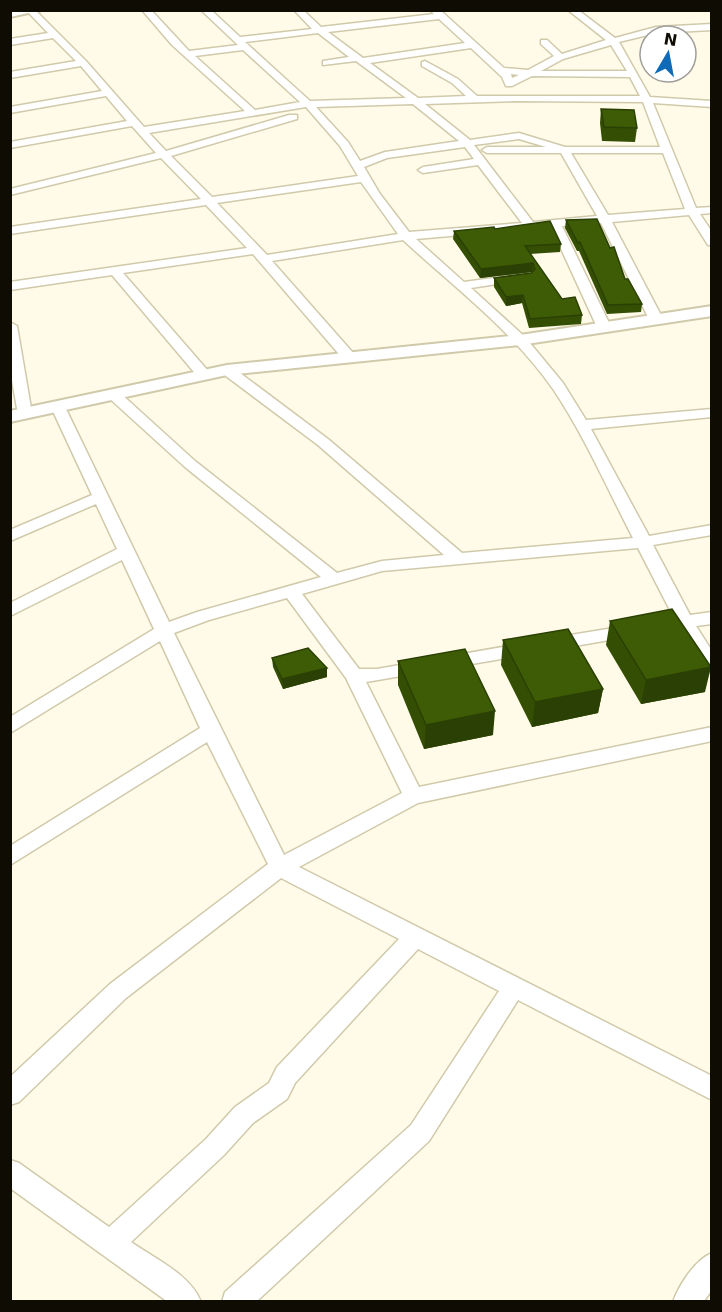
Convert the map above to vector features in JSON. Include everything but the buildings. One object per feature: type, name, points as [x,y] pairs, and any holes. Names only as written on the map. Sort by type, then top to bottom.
[{"type":"street","points":[[10,14],[37,10]]},
{"type":"street","points":[[146,10],[188,54],[253,113]]},
{"type":"street","points":[[205,10],[311,108],[344,144],[406,236],[520,340],[558,386],[582,425],[711,667]]},
{"type":"street","points":[[298,10],[318,29],[416,101],[470,147],[530,225]]},
{"type":"street","points":[[572,10],[613,41],[633,74],[647,100],[691,210],[711,242]]},
{"type":"street","points":[[31,11],[83,63],[138,127],[260,255],[349,357]]},
{"type":"street","points":[[188,54],[318,29],[437,13],[501,72],[515,98]]},
{"type":"street","points":[[509,84],[560,57],[613,41],[657,30],[711,27]]},
{"type":"street","points":[[10,42],[55,35]]},
{"type":"street","points":[[544,42],[560,57]]},
{"type":"street","points":[[326,63],[472,45]]},
{"type":"street","points":[[10,75],[83,63]]},
{"type":"street","points":[[425,64],[455,81],[474,99]]},
{"type":"street","points":[[501,72],[633,74]]},
{"type":"street","points":[[10,110],[109,93]]},
{"type":"street","points":[[10,145],[253,113],[416,101],[515,98],[647,100],[711,104]]},
{"type":"street","points":[[10,192],[163,154],[311,108]]},
{"type":"street","points":[[357,166],[386,155],[470,147],[519,136],[564,150],[667,150]]},
{"type":"street","points":[[564,150],[604,218],[656,319]]},
{"type":"street","points":[[423,170],[481,161]]},
{"type":"street","points":[[10,231],[365,178]]},
{"type":"street","points":[[10,286],[406,236],[711,210]]},
{"type":"street","points":[[555,223],[604,327]]},
{"type":"street","points":[[115,271],[204,375]]},
{"type":"street","points":[[461,286],[526,276]]},
{"type":"street","points":[[10,327],[18,416],[227,370],[520,340],[711,311]]},
{"type":"street","points":[[227,370],[323,442],[458,559]]},
{"type":"street","points":[[114,395],[190,464],[334,579]]},
{"type":"street","points":[[58,407],[163,632],[280,867],[711,1089]]},
{"type":"street","points":[[582,425],[711,413]]},
{"type":"street","points":[[10,536],[100,497]]},
{"type":"street","points":[[10,726],[163,632],[203,616],[291,591],[382,566],[644,542],[711,530]]},
{"type":"street","points":[[10,610],[125,552]]},
{"type":"street","points":[[291,591],[354,676],[413,796]]},
{"type":"street","points":[[354,676],[377,675],[711,618]]},
{"type":"street","points":[[10,857],[211,730]]},
{"type":"street","points":[[10,1094],[118,991],[280,867],[413,796],[711,734]]},
{"type":"street","points":[[111,1243],[215,1147],[244,1115],[278,1091],[286,1075],[415,937]]},
{"type":"street","points":[[235,1302],[420,1133],[513,988]]},
{"type":"street","points":[[10,1172],[172,1287],[188,1302]]},
{"type":"street","points":[[686,1302],[711,1266]]}]
